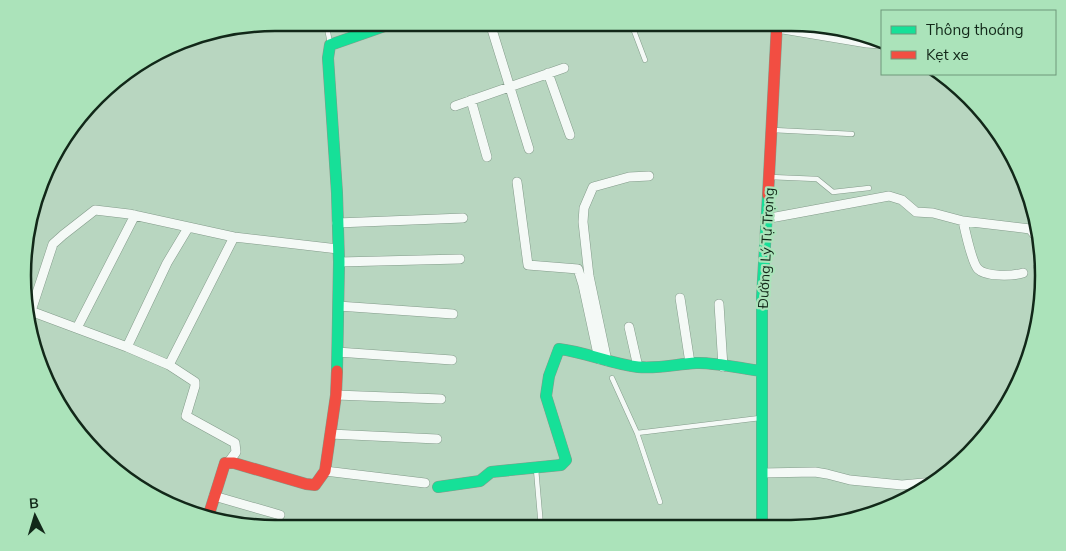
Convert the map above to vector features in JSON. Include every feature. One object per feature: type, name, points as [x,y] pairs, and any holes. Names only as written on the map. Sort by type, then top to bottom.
[{"type":"street","points":[[228,463],[315,485],[325,470],[336,395],[338,306],[338,223],[328,71],[330,45],[370,31]]},
{"type":"street","points":[[492,31],[529,149]]},
{"type":"street","name":"Đường Lý Tự Trọng","points":[[762,520],[762,297],[777,31]]},
{"type":"street","points":[[815,33],[860,42]]},
{"type":"street","points":[[455,106],[564,68]]},
{"type":"street","points":[[548,73],[570,134]]},
{"type":"street","points":[[471,100],[487,157]]},
{"type":"street","points":[[603,360],[583,222],[584,208],[593,188],[629,177],[649,176]]},
{"type":"street","points":[[517,182],[528,265],[578,269],[603,360]]},
{"type":"street","points":[[765,219],[889,196],[902,200],[916,212],[963,221],[1030,229]]},
{"type":"street","points":[[32,298],[53,244],[95,210],[135,216],[234,237],[338,249]]},
{"type":"street","points":[[77,328],[135,216]]},
{"type":"street","points":[[338,223],[463,218]]},
{"type":"street","points":[[963,221],[976,268],[984,273],[1013,275],[1023,273]]},
{"type":"street","points":[[127,347],[167,263],[188,228]]},
{"type":"street","points":[[169,365],[234,237]]},
{"type":"street","points":[[338,262],[460,259]]},
{"type":"street","points":[[680,298],[690,363]]},
{"type":"street","points":[[719,304],[723,367]]},
{"type":"street","points":[[338,306],[452,314]]},
{"type":"street","points":[[34,312],[169,365],[195,382],[196,386],[186,416],[235,443],[236,452],[223,467],[210,510]]},
{"type":"street","points":[[629,327],[638,367]]},
{"type":"street","points":[[438,487],[480,481],[491,472],[561,465],[566,460],[546,396],[549,376],[559,349],[638,367],[659,368],[698,363],[762,372]]},
{"type":"street","points":[[337,352],[452,360]]},
{"type":"street","points":[[336,395],[441,399]]},
{"type":"street","points":[[330,434],[437,439]]},
{"type":"street","points":[[325,470],[425,483]]},
{"type":"street","points":[[762,473],[815,472],[850,480],[902,486],[918,484]]},
{"type":"street","points":[[214,496],[280,515]]},
{"type":"lane","points":[[328,31],[330,45]]},
{"type":"lane","points":[[634,31],[645,60]]},
{"type":"lane","points":[[772,130],[852,134]]},
{"type":"lane","points":[[769,176],[817,179],[833,192],[869,188]]},
{"type":"lane","points":[[612,378],[637,433],[660,502]]},
{"type":"lane","points":[[637,433],[761,418]]},
{"type":"lane","points":[[536,468],[540,520]]},
{"type":"traffic: fast","points":[[337,371],[339,262],[337,193],[328,58],[330,45],[370,31]]},
{"type":"traffic: fast","points":[[762,520],[762,297],[768,195]]},
{"type":"traffic: fast","points":[[438,487],[480,481],[491,472],[561,465],[566,460],[546,396],[549,376],[559,349],[638,367],[704,363],[762,371]]},
{"type":"traffic: jam","points":[[768,195],[777,31]]},
{"type":"traffic: jam","points":[[210,510],[225,463],[234,463],[315,485],[325,471],[336,395],[337,371]]}]
